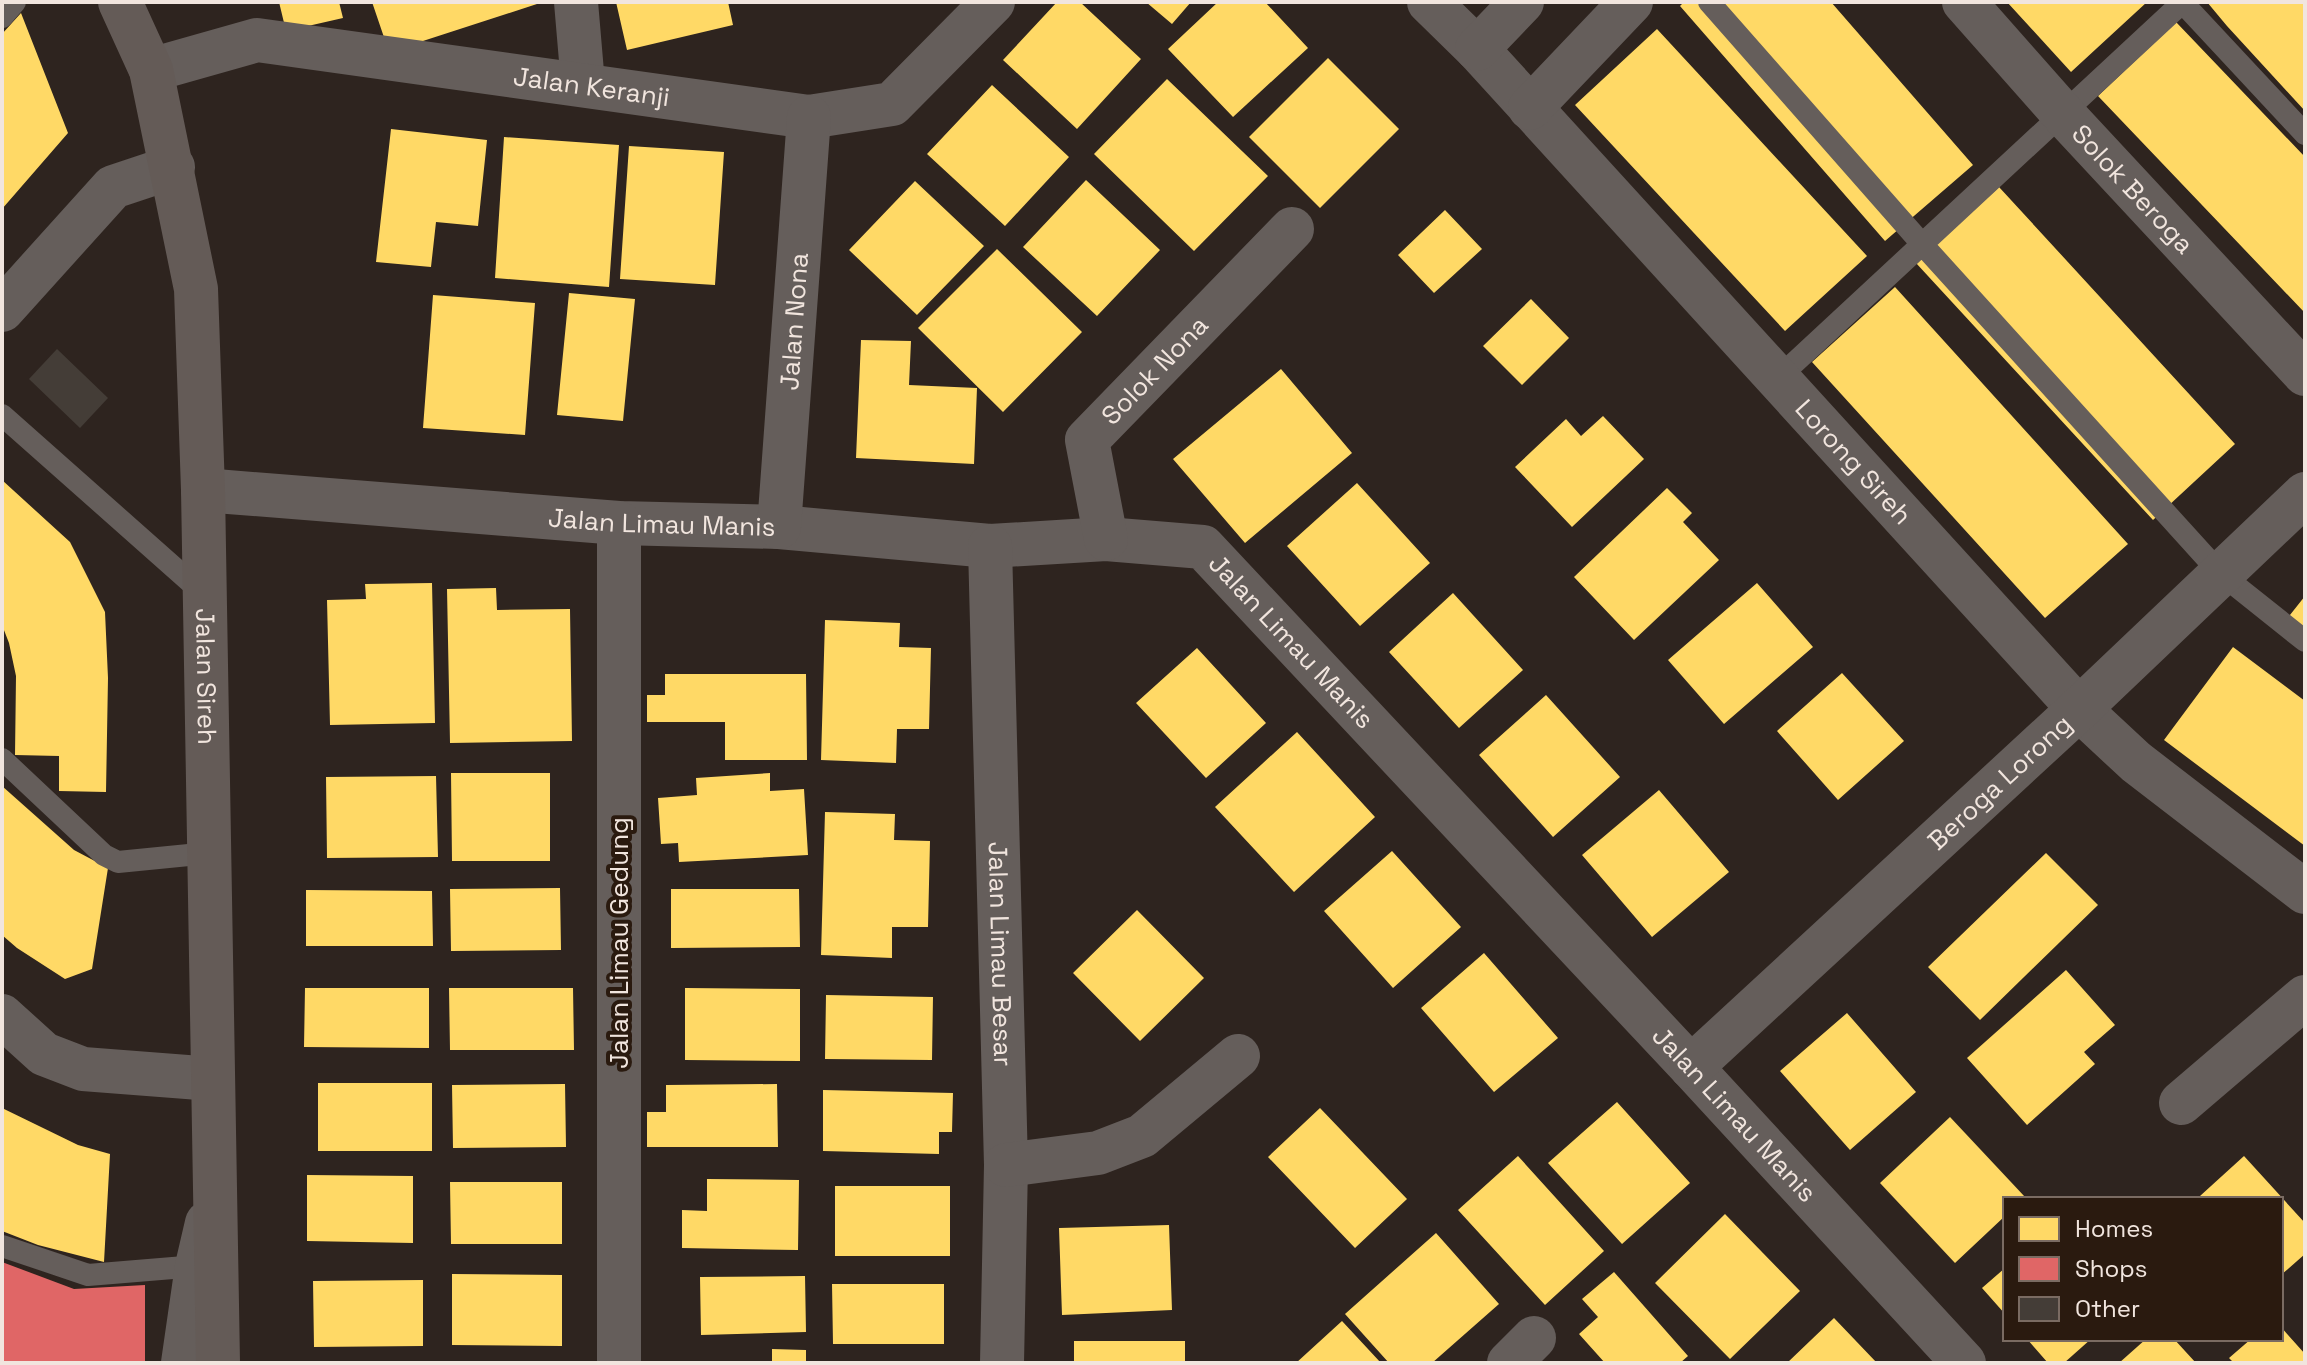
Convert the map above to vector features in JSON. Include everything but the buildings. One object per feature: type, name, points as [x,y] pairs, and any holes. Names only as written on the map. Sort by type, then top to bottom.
[{"type":"highway","name":"Jalan Sireh","points":[[120,2],[151,70],[196,289],[203,490],[218,1363]]},
{"type":"street","points":[[576,2],[583,84]]},
{"type":"street","name":"Jalan Keranji","points":[[151,70],[257,40],[809,117],[892,104],[993,2]]},
{"type":"street","name":"Lorong Sireh","points":[[1429,2],[1477,49],[2079,709],[2136,762],[2305,892]]},
{"type":"street","points":[[1477,49],[1522,2]]},
{"type":"street","points":[[1530,108],[1631,2]]},
{"type":"street","name":"Solok Beroga","points":[[1964,2],[2064,115],[2305,374]]},
{"type":"street","name":"Jalan Nona","points":[[779,527],[809,117]]},
{"type":"street","points":[[2,310],[113,187],[173,167]]},
{"type":"street","name":"Solok Nona","points":[[1106,539],[1087,440],[1292,229]]},
{"type":"street","name":"Jalan Limau Manis","points":[[203,490],[619,523],[779,527],[990,546],[1106,539],[1203,547],[1964,1363]]},
{"type":"street","name":"Beroga Lorong","points":[[1691,1067],[2079,709],[2305,494]]},
{"type":"street","name":"Jalan Limau Gedung","points":[[619,523],[619,1363]]},
{"type":"street","name":"Jalan Limau Besar","points":[[990,546],[1006,1165],[1002,1363]]},
{"type":"street","points":[[2181,1103],[2305,997]]},
{"type":"street","points":[[2,1016],[44,1054],[83,1069],[213,1079]]},
{"type":"street","points":[[1006,1165],[1098,1153],[1142,1136],[1238,1056]]},
{"type":"street","points":[[183,1363],[197,1266],[215,1190]]},
{"type":"lane","points":[[2,17],[15,2]]},
{"type":"lane","points":[[1709,2],[1922,244],[2221,574],[2305,641]]},
{"type":"lane","points":[[1778,378],[2182,2],[2305,134]]},
{"type":"lane","points":[[2,415],[205,595]]},
{"type":"lane","points":[[2,759],[104,855],[118,862],[209,853]]},
{"type":"lane","points":[[2,1246],[88,1275],[197,1266]]}]
